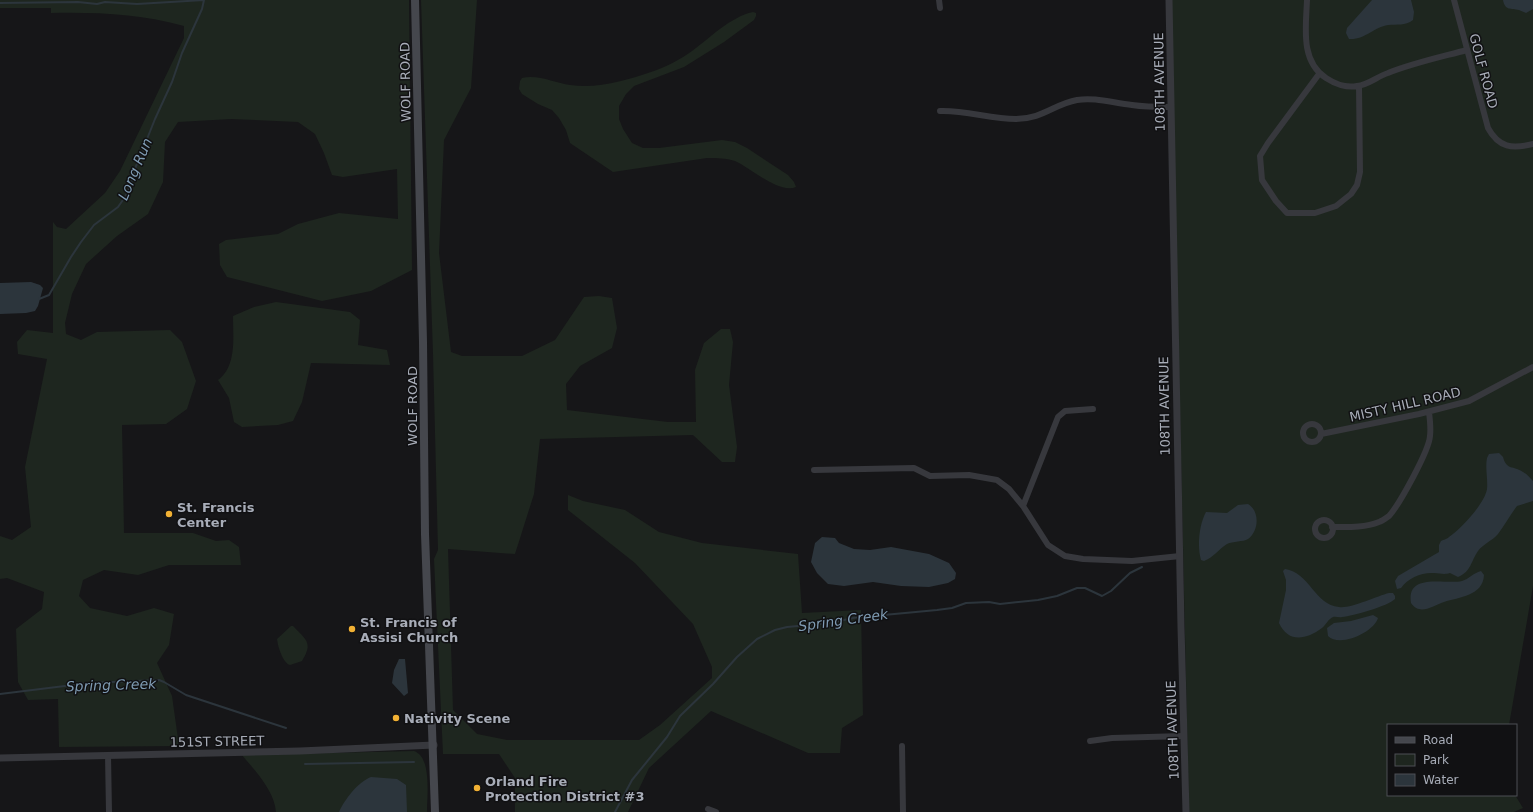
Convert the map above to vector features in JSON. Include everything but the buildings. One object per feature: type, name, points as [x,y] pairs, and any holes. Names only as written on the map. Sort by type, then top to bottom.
[{"type":"main road","name":"WOLF ROAD","points":[[415,0],[423,334],[425,527],[434,745],[435,812]]},
{"type":"street","points":[[939,0],[940,8]]},
{"type":"street","name":"108TH AVENUE","points":[[1169,0],[1186,812]]},
{"type":"street","points":[[1307,0],[1306,42],[1308,54],[1312,65],[1319,74],[1332,82],[1346,86],[1359,86],[1388,73],[1467,50]]},
{"type":"street","name":"GOLF ROAD","points":[[1454,0],[1488,128],[1492,136],[1499,143],[1511,147],[1533,144]]},
{"type":"street","points":[[1319,74],[1268,142],[1260,156],[1262,180],[1276,201],[1287,213],[1315,213],[1336,206],[1351,194],[1357,185],[1360,172],[1359,86]]},
{"type":"street","points":[[940,111],[956,110],[997,118],[1026,119],[1038,116],[1067,103],[1083,99],[1102,100],[1148,107],[1172,107]]},
{"type":"street","name":"MISTY HILL ROAD","points":[[1321,434],[1429,412],[1468,401],[1533,367]]},
{"type":"street","points":[[1023,506],[1058,417],[1065,411],[1093,409]]},
{"type":"street","points":[[1332,527],[1367,526],[1379,522],[1388,516],[1398,503],[1426,451],[1430,438],[1431,423],[1429,412]]},
{"type":"street","points":[[814,470],[914,468],[930,476],[969,475],[997,480],[1009,489],[1023,506],[1048,545],[1065,556],[1083,559],[1132,562],[1180,556]]},
{"type":"street","points":[[1090,741],[1112,738],[1184,736]]},
{"type":"street","name":"151ST STREET","points":[[0,758],[300,751],[434,745]]},
{"type":"street","points":[[902,746],[903,812]]},
{"type":"street","points":[[108,755],[109,812]]},
{"type":"street","points":[[708,808],[716,812]]},
{"type":"green space","points":[[0,0],[409,0],[412,270],[371,291],[322,301],[227,277],[220,265],[219,244],[226,240],[278,234],[298,224],[339,213],[398,219],[397,169],[343,177],[332,175],[315,134],[298,122],[231,119],[178,122],[165,142],[163,182],[148,214],[117,236],[86,264],[72,294],[65,323],[66,334],[81,340],[97,332],[170,330],[182,342],[196,381],[187,409],[166,424],[122,425],[124,533],[193,533],[216,541],[229,540],[239,547],[241,565],[169,565],[138,575],[104,570],[83,580],[79,596],[90,608],[127,616],[154,608],[174,614],[169,645],[157,663],[172,696],[179,746],[59,747],[58,699],[28,700],[18,682],[16,629],[42,609],[44,592],[7,578],[0,579],[0,536],[12,540],[31,527],[25,467],[47,359],[18,354],[17,342],[27,330],[53,333],[53,222],[57,227],[66,229],[105,193],[120,171],[184,38],[184,26],[135,16],[85,13],[51,13],[51,8],[0,8]]},
{"type":"green space","points":[[421,0],[477,0],[471,88],[444,140],[439,253],[451,352],[462,356],[522,356],[555,340],[584,297],[599,296],[612,298],[617,328],[612,348],[580,366],[566,384],[567,410],[668,422],[696,422],[695,370],[704,343],[721,329],[730,329],[733,342],[729,385],[737,447],[735,462],[722,462],[693,435],[540,439],[534,494],[515,554],[448,549],[453,710],[477,734],[507,740],[639,740],[660,725],[712,678],[712,667],[693,624],[635,563],[568,510],[568,495],[583,501],[625,510],[659,532],[702,543],[798,554],[802,613],[861,610],[863,715],[842,728],[840,753],[808,753],[711,711],[649,768],[628,812],[515,812],[515,778],[499,754],[443,754],[434,559],[438,550]]},
{"type":"green space","points":[[1169,0],[1533,0],[1533,586],[1509,724],[1387,724],[1387,796],[1516,796],[1523,808],[1514,812],[1189,812],[1176,235]]},
{"type":"green space","points":[[753,12],[756,13],[754,20],[724,42],[684,67],[634,86],[626,94],[619,106],[619,119],[623,129],[632,143],[643,148],[659,148],[722,140],[735,142],[747,148],[788,175],[796,187],[781,187],[773,184],[735,161],[721,158],[707,158],[613,172],[570,143],[566,130],[552,110],[538,104],[522,94],[519,89],[522,78],[528,77],[540,78],[570,85],[591,86],[613,83],[644,74],[678,60],[728,23],[736,18]]},
{"type":"green space","points":[[276,302],[350,312],[360,320],[358,345],[387,350],[390,365],[311,363],[302,402],[293,421],[278,425],[242,427],[234,422],[229,398],[218,380],[228,367],[233,351],[233,316],[254,307]]},
{"type":"green space","points":[[291,626],[293,626],[304,638],[308,645],[306,655],[302,661],[290,665],[287,664],[283,658],[277,639]]},
{"type":"green space","points":[[414,751],[420,755],[424,761],[426,769],[428,787],[427,812],[276,812],[272,796],[268,789],[242,755]]},
{"type":"water","points":[[1372,0],[1411,0],[1414,12],[1413,20],[1404,24],[1383,26],[1360,38],[1349,39],[1346,33],[1347,28]]},
{"type":"water","points":[[1503,0],[1533,0],[1533,9],[1526,13],[1509,8],[1505,6]]},
{"type":"water","points":[[31,282],[40,285],[43,288],[35,311],[26,313],[0,314],[0,283]]},
{"type":"water","points":[[1499,453],[1508,466],[1524,473],[1533,481],[1533,501],[1517,506],[1498,534],[1482,546],[1466,572],[1462,575],[1458,577],[1450,573],[1429,573],[1416,576],[1407,581],[1401,588],[1397,589],[1395,581],[1398,576],[1439,552],[1439,545],[1441,541],[1448,538],[1460,528],[1472,515],[1482,501],[1487,489],[1487,458],[1489,454]]},
{"type":"water","points":[[1248,504],[1255,511],[1257,521],[1252,535],[1246,540],[1227,544],[1210,558],[1204,561],[1201,560],[1199,536],[1206,512],[1227,513],[1238,505]]},
{"type":"water","points":[[822,537],[835,538],[839,543],[854,549],[870,550],[891,547],[929,554],[949,563],[956,573],[955,579],[948,583],[929,587],[901,586],[873,582],[844,586],[828,584],[817,573],[811,562],[815,543]]},
{"type":"water","points":[[1285,569],[1293,571],[1300,576],[1324,601],[1331,605],[1339,607],[1350,606],[1389,593],[1393,593],[1395,599],[1378,608],[1362,613],[1333,617],[1322,628],[1310,635],[1298,638],[1292,637],[1287,634],[1279,623],[1286,590],[1286,580],[1283,571]]},
{"type":"water","points":[[1481,571],[1484,575],[1483,582],[1475,591],[1463,597],[1426,609],[1418,609],[1411,603],[1411,593],[1415,587],[1421,583],[1462,581]]},
{"type":"water","points":[[1373,615],[1378,618],[1375,623],[1364,633],[1356,637],[1340,640],[1333,639],[1328,636],[1327,628],[1334,623],[1351,621]]},
{"type":"water","points":[[399,659],[405,659],[408,693],[404,696],[392,683],[394,670]]},
{"type":"water","points":[[371,777],[397,779],[406,785],[407,812],[339,812],[352,792],[366,779]]},
{"type":"waterway","points":[[0,3],[78,2],[97,4],[105,2],[137,4],[204,0]]},
{"type":"waterway","name":"Long Run","points":[[39,299],[49,295],[71,257],[94,225],[118,207],[125,197],[155,119],[172,82],[182,53],[202,9],[204,0]]},
{"type":"waterway","name":"Spring Creek","points":[[615,812],[632,780],[667,737],[680,716],[713,684],[737,657],[757,639],[775,630],[787,627],[830,623],[858,617],[952,608],[966,603],[989,602],[1000,604],[1038,600],[1057,596],[1077,588],[1085,588],[1102,596],[1111,591],[1130,573],[1142,567]]},
{"type":"waterway","name":"Spring Creek","points":[[0,694],[89,683],[159,680],[186,695],[286,728]]},
{"type":"waterway","name":"Spring Creek","points":[[305,764],[414,762]]},
{"type":"place","name":"St. Francis Center","points":[[169,514]]},
{"type":"place","name":"St. Francis of Assisi Church","points":[[352,629]]},
{"type":"place","name":"Nativity Scene","points":[[396,718]]},
{"type":"place","name":"Orland Fire Protection District #3","points":[[477,788]]}]
